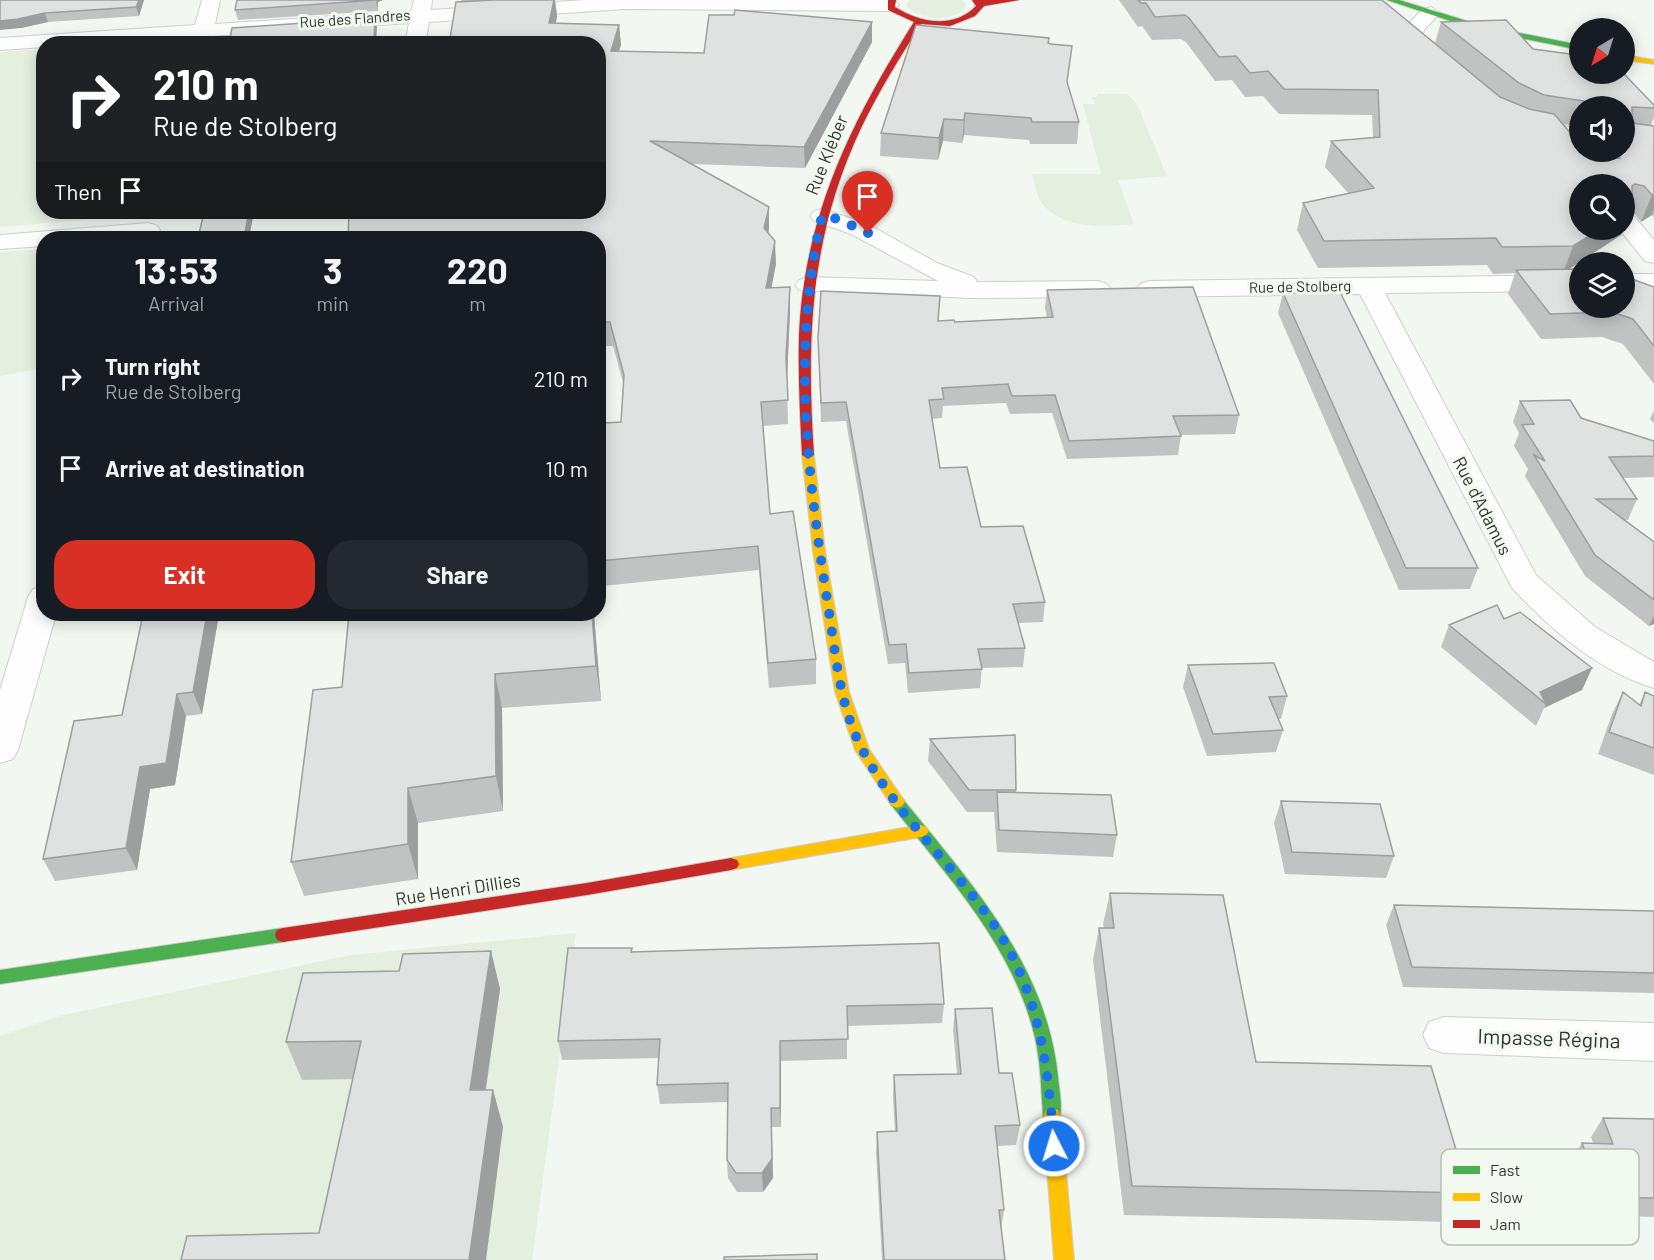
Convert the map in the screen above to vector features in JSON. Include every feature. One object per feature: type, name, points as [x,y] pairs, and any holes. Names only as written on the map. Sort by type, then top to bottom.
[{"type":"street","points":[[202,36],[211,0]]},
{"type":"street","points":[[891,3],[896,14],[918,22],[940,23],[961,21],[975,15],[979,9],[977,2],[1014,0]]},
{"type":"street","points":[[1390,0],[1430,6],[1569,44]]},
{"type":"street","name":"Rue des Flandres","points":[[209,36],[423,7],[655,2],[891,3]]},
{"type":"street","points":[[1430,6],[1415,28],[1412,37],[1450,72]]},
{"type":"street","points":[[417,36],[423,7]]},
{"type":"street","name":"Rue Kléber","points":[[918,22],[859,123],[837,169],[822,216],[808,285],[804,340],[814,520],[840,679],[848,713],[860,746],[879,778],[991,921],[1019,973],[1038,1020],[1049,1077],[1064,1260]]},
{"type":"street","name":"Rue des Flandres","points":[[0,44],[36,43]]},
{"type":"street","points":[[1635,59],[1654,62]]},
{"type":"street","points":[[1509,118],[1569,134]]},
{"type":"street","points":[[1555,132],[1569,150]]},
{"type":"street","name":"Rue de Stolberg","points":[[822,216],[850,224],[951,278],[1020,290]]},
{"type":"street","points":[[109,231],[149,227]]},
{"type":"street","points":[[1635,233],[1654,256]]},
{"type":"street","points":[[0,242],[36,238]]},
{"type":"street","points":[[1635,282],[1654,282]]},
{"type":"street","name":"Rue de Stolberg","points":[[808,285],[1020,290],[1569,283]]},
{"type":"street","name":"Rue d'Adamus","points":[[1368,285],[1523,581],[1538,597],[1583,635],[1654,676]]},
{"type":"street","points":[[0,750],[37,621]]},
{"type":"street","name":"Rue Henri Dillies","points":[[0,977],[587,888],[921,831]]},
{"type":"street","name":"Impasse Régina","points":[[1444,1035],[1654,1042]]},
{"type":"green space","points":[[909,0],[962,0],[966,6],[954,15],[936,18],[911,10],[906,5]]},
{"type":"green space","points":[[36,49],[36,219],[86,220],[0,227],[0,52]]},
{"type":"green space","points":[[1097,94],[1127,94],[1137,104],[1167,176],[1118,180],[1134,224],[1097,226],[1072,222],[1050,211],[1041,202],[1037,192],[1032,174],[1101,174],[1083,104],[1095,104],[1092,97],[1097,97]]},
{"type":"green space","points":[[36,249],[36,369],[0,376],[0,252]]},
{"type":"green space","points":[[576,933],[532,1260],[0,1260],[0,1036],[63,1015],[351,955]]},
{"type":"building","points":[[0,0],[139,0],[136,7],[45,13],[0,21]]},
{"type":"building","points":[[237,0],[376,0],[235,10]]},
{"type":"building","points":[[554,0],[549,23],[619,25],[611,51],[704,53],[709,15],[734,15],[735,10],[872,22],[804,147],[650,141],[769,207],[764,228],[775,241],[766,288],[790,287],[786,357],[788,400],[761,402],[770,514],[793,511],[816,659],[768,663],[758,546],[606,560],[606,423],[621,422],[624,375],[610,322],[606,322],[606,231],[348,231],[349,219],[606,219],[606,36],[450,36],[456,2]]},
{"type":"building","points":[[1138,0],[1382,0],[1500,97],[1529,109],[1554,114],[1569,131],[1569,162],[1635,162],[1635,123],[1654,126],[1654,194],[1652,195],[1644,186],[1635,184],[1635,174],[1569,174],[1569,240],[1583,240],[1573,246],[1502,247],[1496,238],[1324,241],[1303,203],[1374,188],[1331,141],[1380,137],[1378,90],[1284,89],[1268,71],[1250,73],[1236,56],[1219,57],[1185,15],[1155,17],[1146,3]]},
{"type":"building","points":[[375,18],[374,36],[230,36],[232,28]]},
{"type":"building","points":[[1506,20],[1533,49],[1569,54],[1569,84],[1634,84],[1654,105],[1654,108],[1635,107],[1635,96],[1569,96],[1569,99],[1544,95],[1519,83],[1441,22]]},
{"type":"building","points":[[916,25],[1049,38],[1048,43],[1072,46],[1067,82],[1079,122],[1032,122],[1031,118],[965,113],[964,120],[944,119],[939,138],[881,133]]},
{"type":"building","points":[[202,219],[248,219],[245,231],[200,231]]},
{"type":"building","points":[[1569,269],[1569,313],[1550,314],[1516,270]]},
{"type":"building","points":[[1635,280],[1654,287],[1654,346],[1630,318],[1635,318]]},
{"type":"building","points":[[1193,287],[1239,415],[1173,416],[1181,436],[1069,441],[1055,395],[1012,396],[1008,384],[942,388],[944,399],[929,400],[940,468],[967,467],[981,527],[1023,526],[1045,602],[1013,604],[1025,648],[978,649],[982,669],[909,673],[906,644],[889,645],[846,402],[821,403],[818,338],[821,291],[940,296],[938,321],[954,320],[955,322],[1053,317],[1047,290]]},
{"type":"building","points":[[1340,292],[1478,568],[1406,568],[1283,293]]},
{"type":"building","points":[[1570,400],[1581,418],[1654,441],[1654,456],[1609,457],[1637,499],[1596,499],[1654,542],[1654,600],[1595,555],[1534,455],[1545,461],[1522,425],[1534,424],[1520,401]]},
{"type":"building","points":[[1497,605],[1504,619],[1520,612],[1592,668],[1540,692],[1546,704],[1449,625]]},
{"type":"building","points":[[142,621],[206,621],[193,692],[177,694],[166,763],[140,767],[126,848],[43,859],[74,721],[122,715]]},
{"type":"building","points":[[348,621],[593,621],[596,666],[495,674],[496,776],[408,788],[408,844],[291,862],[313,690],[342,687]]},
{"type":"building","points":[[1274,663],[1287,696],[1269,697],[1283,730],[1213,734],[1188,665]]},
{"type":"building","points":[[1623,692],[1641,706],[1645,692],[1654,696],[1654,748],[1609,732]]},
{"type":"building","points":[[1015,735],[1016,790],[969,790],[930,739]]},
{"type":"building","points":[[997,792],[1111,795],[1117,835],[999,830]]},
{"type":"building","points":[[1281,801],[1380,804],[1394,856],[1292,852]]},
{"type":"building","points":[[1110,893],[1223,895],[1256,1062],[1431,1066],[1456,1149],[1441,1149],[1441,1192],[1132,1186],[1099,928],[1114,928]]},
{"type":"building","points":[[1394,905],[1654,911],[1654,973],[1412,967]]},
{"type":"building","points":[[939,943],[944,1004],[847,1006],[848,1039],[780,1041],[780,1108],[771,1108],[772,1159],[762,1173],[736,1173],[727,1160],[728,1083],[657,1085],[660,1039],[558,1041],[568,948],[632,948],[631,952]]},
{"type":"building","points":[[491,951],[470,1090],[493,1090],[469,1260],[181,1260],[187,1236],[319,1233],[361,1041],[286,1042],[303,973],[399,971],[403,954]]},
{"type":"building","points":[[992,1008],[999,1073],[1012,1073],[1020,1125],[995,1126],[1004,1210],[999,1210],[1005,1260],[884,1260],[877,1132],[897,1131],[894,1075],[961,1074],[955,1009]]},
{"type":"building","points":[[1603,1118],[1654,1119],[1654,1198],[1639,1198],[1639,1149],[1584,1149],[1582,1143],[1613,1144]]},
{"type":"building","points":[[817,1254],[817,1260],[724,1260],[724,1257]]},
{"type":"traffic: fast","points":[[1391,0],[1478,27],[1569,46]]},
{"type":"traffic: fast","points":[[897,802],[981,908],[1017,966],[1030,996],[1044,1040],[1052,1116]]},
{"type":"traffic: fast","points":[[0,977],[283,935]]},
{"type":"traffic: slow","points":[[1635,59],[1654,62]]},
{"type":"traffic: slow","points":[[808,455],[819,551],[842,692],[862,750],[897,802]]},
{"type":"traffic: slow","points":[[731,864],[921,831]]},
{"type":"traffic: slow","points":[[1052,1116],[1064,1260]]},
{"type":"traffic: jam","points":[[892,0],[891,8],[901,14],[912,19],[937,24],[962,20],[972,15],[980,6],[976,0]]},
{"type":"traffic: jam","points":[[979,4],[1015,0]]},
{"type":"traffic: jam","points":[[808,455],[804,392],[805,334],[810,280],[820,228],[836,177],[857,127],[884,75],[918,22]]},
{"type":"traffic: jam","points":[[283,935],[587,889],[731,864]]},
{"type":"route","points":[[868,233],[838,219],[822,216],[808,285],[804,340],[805,395],[814,520],[840,679],[848,713],[860,746],[879,778],[991,921],[1019,973],[1038,1020],[1049,1077],[1054,1146]]}]
